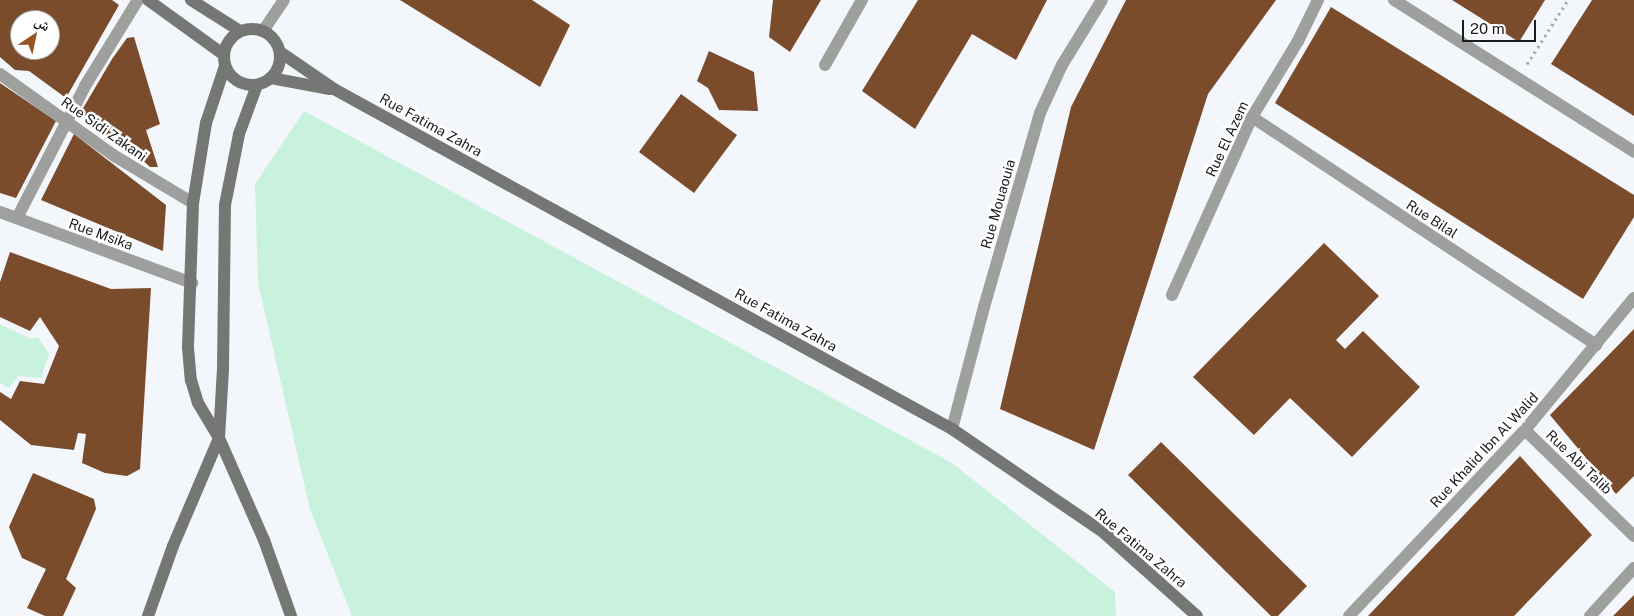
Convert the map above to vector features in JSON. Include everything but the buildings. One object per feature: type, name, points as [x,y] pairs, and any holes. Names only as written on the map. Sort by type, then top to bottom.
[{"type":"street","points":[[17,218],[102,56],[138,0]]},
{"type":"street","points":[[148,0],[224,60],[234,80],[241,84],[257,85],[271,78],[279,64],[280,52],[274,40],[263,31],[251,28],[240,31],[228,41],[224,60],[206,123],[193,203],[192,283],[188,348],[190,380],[198,403],[219,438],[264,540],[291,616]]},
{"type":"street","points":[[191,0],[240,31]]},
{"type":"street","points":[[263,31],[284,0]]},
{"type":"street","points":[[825,65],[862,0]]},
{"type":"street","name":"Rue Mouaouia","points":[[952,429],[984,307],[1040,113],[1062,65],[1102,0]]},
{"type":"street","name":"Rue El Azem","points":[[1172,295],[1252,118],[1298,42],[1318,0]]},
{"type":"street","points":[[1394,0],[1634,152]]},
{"type":"street","name":"Rue Fatima Zahra","points":[[280,52],[334,89],[952,429],[1103,532],[1197,616]]},
{"type":"street","name":"Rue Sidi Zakani","points":[[0,74],[113,155],[193,203]]},
{"type":"street","name":"Rue Fatima Zahra","points":[[271,78],[334,89]]},
{"type":"street","points":[[148,616],[173,546],[219,438],[223,368],[225,205],[238,134],[257,85]]},
{"type":"street","name":"Rue Bilal","points":[[1252,118],[1596,345]]},
{"type":"street","name":"Rue Msika","points":[[0,212],[192,283]]},
{"type":"street","name":"Rue Khalid Ibn Al Walid","points":[[1349,616],[1525,430],[1634,298]]},
{"type":"street","name":"Rue Abi Talib","points":[[1525,430],[1634,536]]},
{"type":"street","points":[[1590,616],[1634,568]]},
{"type":"path","points":[[1518,80],[1568,0]]},
{"type":"green space","points":[[304,111],[952,463],[1115,592],[1116,616],[352,616],[310,509],[258,283],[255,184]]},
{"type":"green space","points":[[0,324],[31,339],[38,337],[49,354],[41,378],[18,376],[9,388],[0,383]]}]
